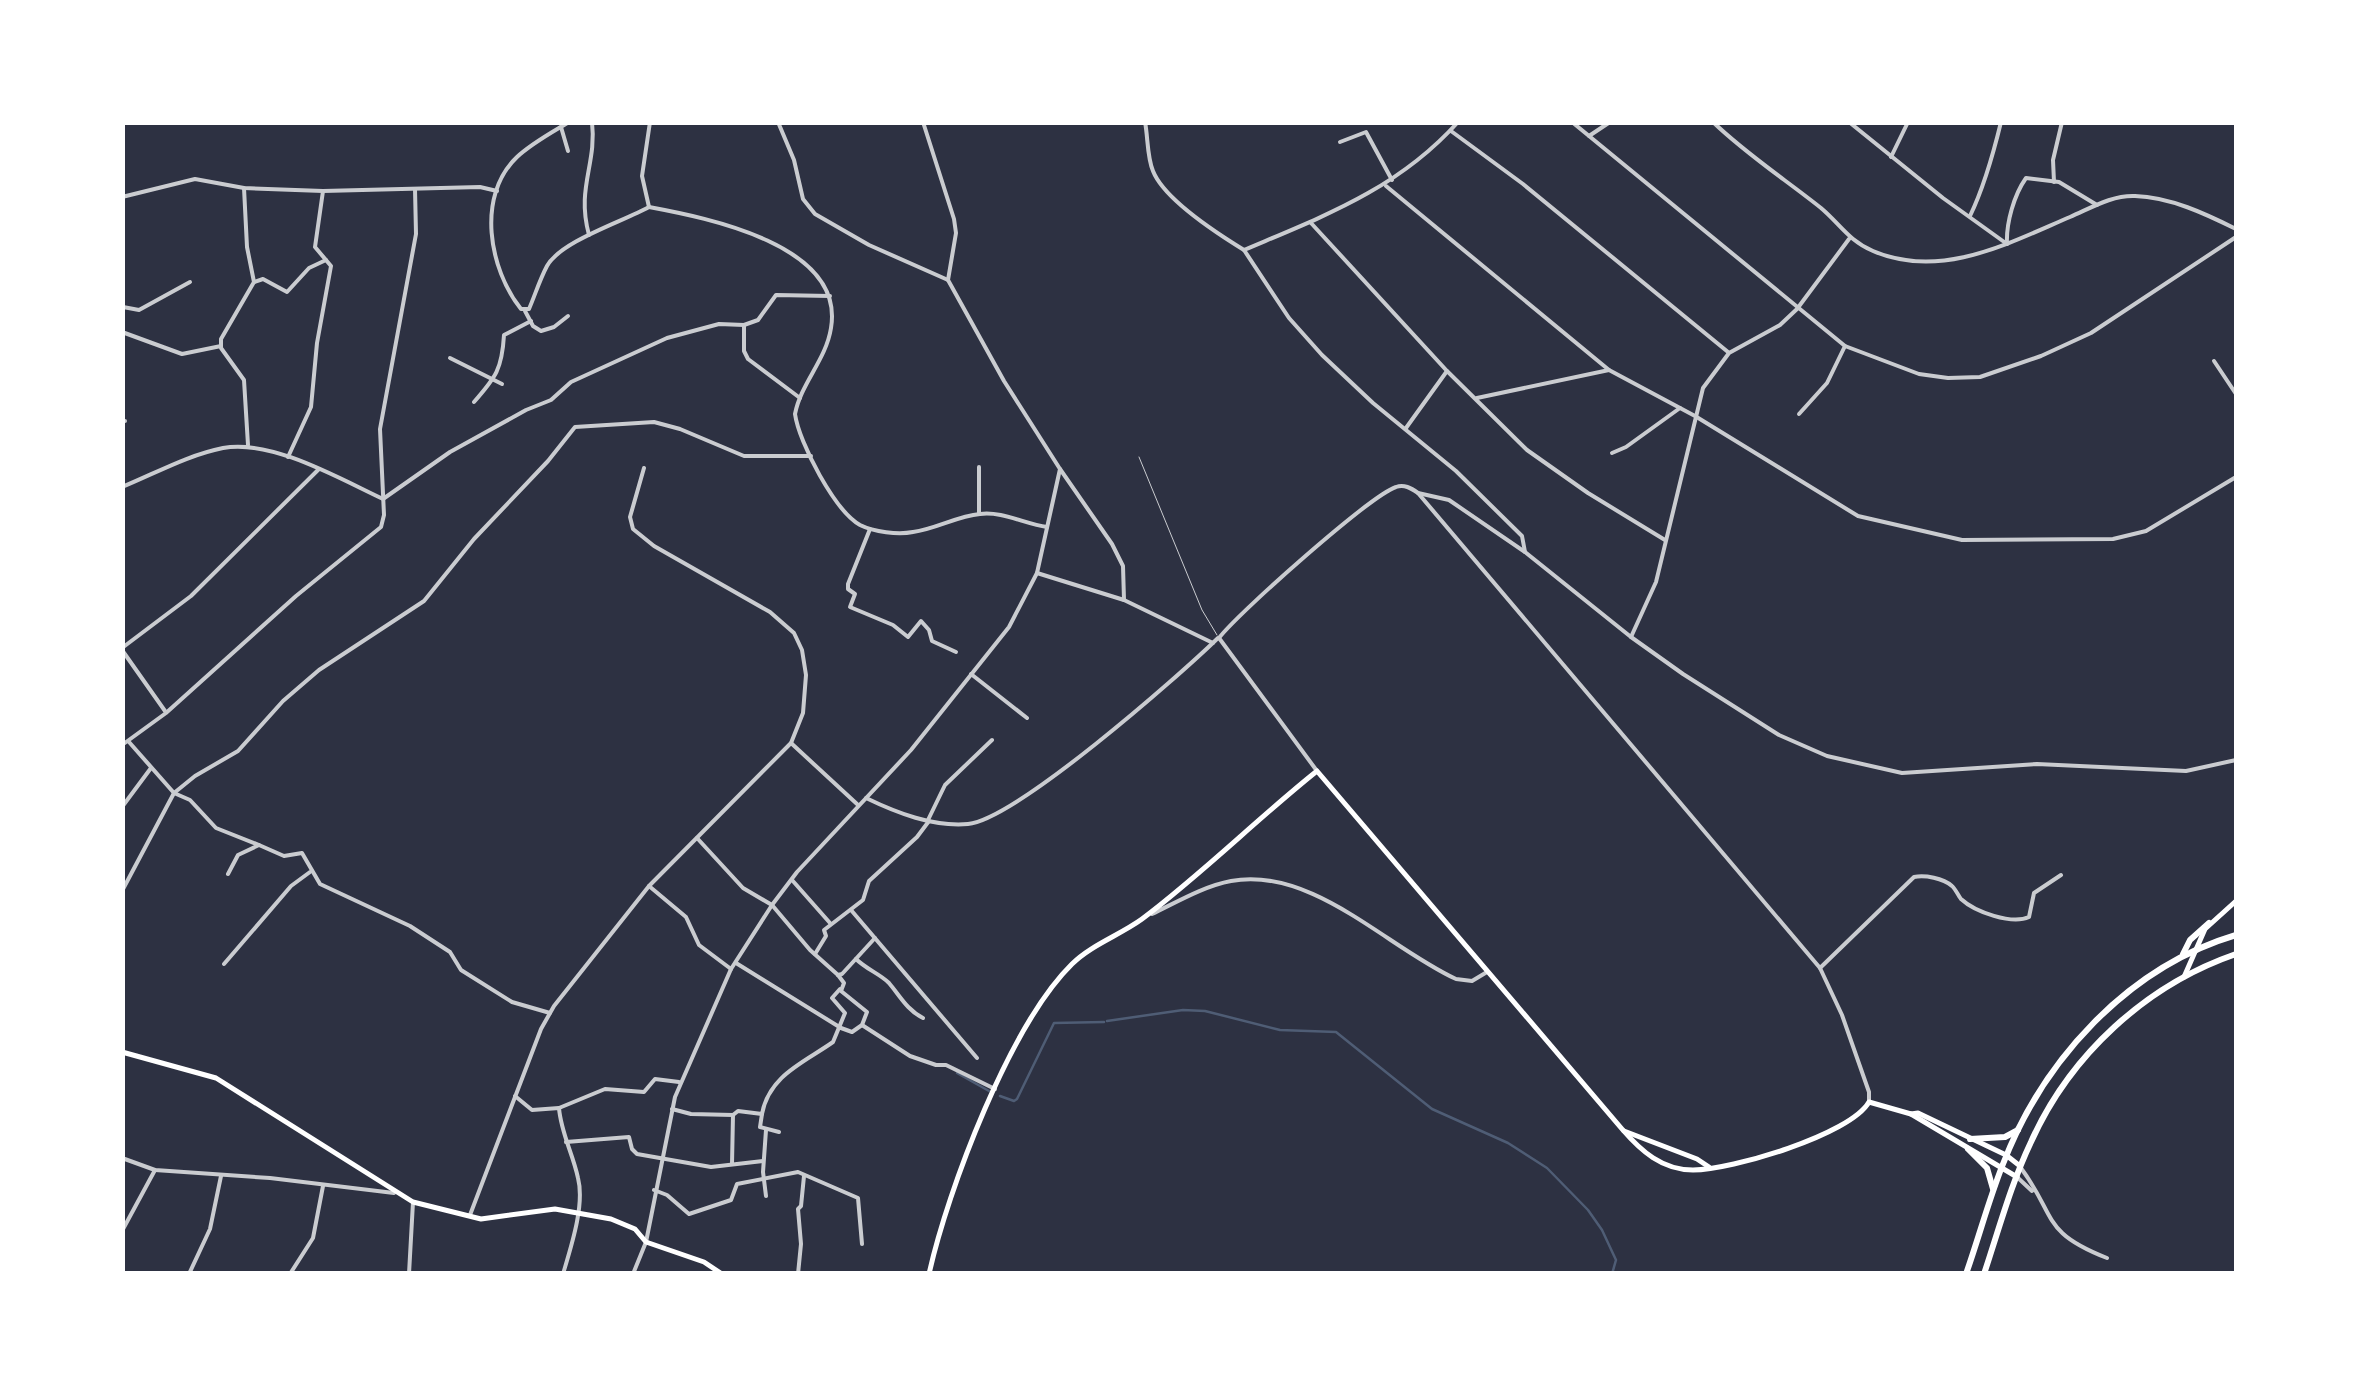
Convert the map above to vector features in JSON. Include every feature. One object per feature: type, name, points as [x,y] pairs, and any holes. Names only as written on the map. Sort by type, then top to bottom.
[{"type":"highway","points":[[2182,955],[2190,940],[2207,926],[2218,941]]},
{"type":"highway","points":[[1966,1274],[2006,1156],[2060,1060],[2113,1006],[2152,974],[2182,955],[2236,935]]},
{"type":"highway","points":[[1984,1274],[2020,1166],[2052,1100],[2072,1071],[2149,998],[2236,954]]},
{"type":"highway","points":[[1970,1138],[2005,1138],[2019,1130]]},
{"type":"highway","points":[[1968,1149],[1991,1176],[1994,1194]]},
{"type":"main road","points":[[929,1274],[939,1231],[995,1089],[1051,987],[1074,961],[1141,919],[1317,771],[1650,1158],[1692,1170],[1758,1158],[1816,1138],[1862,1112],[1870,1102],[1911,1114],[2017,1177]]},
{"type":"main road","points":[[2184,977],[2207,926],[2236,901]]},
{"type":"main road","points":[[122,1052],[216,1078],[413,1202],[469,1218],[546,1209],[610,1219],[635,1230],[646,1242],[704,1262],[722,1274]]},
{"type":"main road","points":[[1911,1114],[1918,1113],[2020,1166]]},
{"type":"main road","points":[[1622,1129],[1709,1167]]},
{"type":"street","points":[[568,316],[546,331],[531,322],[504,283],[496,258],[491,216],[497,190],[513,161],[569,122]]},
{"type":"street","points":[[589,235],[583,198],[594,146],[592,122]]},
{"type":"street","points":[[649,207],[642,176],[650,122]]},
{"type":"street","points":[[778,122],[794,160],[803,199],[815,214],[868,246],[948,280],[1004,381],[1112,544],[1123,566],[1124,600]]},
{"type":"street","points":[[923,122],[954,218],[955,249],[948,280]]},
{"type":"street","points":[[1146,122],[1153,172],[1191,213],[1244,250],[1289,318],[1322,355],[1456,471],[1522,536],[1524,552]]},
{"type":"street","points":[[1244,250],[1386,186],[1458,122]]},
{"type":"street","points":[[1572,122],[1844,346],[1919,374],[1980,377],[2041,356],[2091,333],[2236,237]]},
{"type":"street","points":[[1589,136],[1610,122]]},
{"type":"street","points":[[1713,122],[1827,213],[1849,240],[1876,253],[1918,262],[1958,260],[2007,244],[2113,198],[2137,196],[2203,212],[2236,229]]},
{"type":"street","points":[[1850,122],[2007,244]]},
{"type":"street","points":[[1891,157],[1908,122]]},
{"type":"street","points":[[1970,217],[1981,194],[2000,122]]},
{"type":"street","points":[[2054,182],[2053,160],[2062,122]]},
{"type":"street","points":[[561,127],[568,151]]},
{"type":"street","points":[[1450,131],[1523,184],[1729,353]]},
{"type":"street","points":[[1340,142],[1366,132],[1392,180]]},
{"type":"street","points":[[122,197],[195,179],[244,188],[497,190]]},
{"type":"street","points":[[2007,244],[2006,231],[2023,180],[2054,182],[2097,205]]},
{"type":"street","points":[[1386,186],[1609,370],[1696,416],[1858,516],[1962,540],[2132,537],[2236,477]]},
{"type":"street","points":[[244,188],[247,247],[254,282]]},
{"type":"street","points":[[415,189],[416,234],[380,429],[384,516],[375,535],[296,596],[166,713],[125,744],[174,794],[190,800],[223,833],[284,856],[302,853],[320,884],[410,926],[450,952],[462,970],[512,1002],[550,1013]]},
{"type":"street","points":[[288,457],[311,406],[317,343],[330,281],[331,266],[316,247],[323,190]]},
{"type":"street","points":[[523,310],[549,262],[566,247],[649,207],[728,224],[807,264],[830,296],[832,318],[826,351],[800,398],[796,421],[811,456],[848,516],[870,528],[911,533],[979,514],[999,514],[1048,528]]},
{"type":"street","points":[[1310,223],[1527,450],[1588,494],[1665,540]]},
{"type":"street","points":[[1631,637],[1654,592],[1703,388],[1729,353],[1780,325],[1797,309],[1849,240]]},
{"type":"street","points":[[248,446],[244,380],[225,357],[221,338],[254,282],[263,279],[287,292],[309,268],[326,260]]},
{"type":"street","points":[[123,306],[136,311],[190,282]]},
{"type":"street","points":[[384,499],[450,452],[551,400],[571,382],[612,361],[693,330],[758,320],[776,294],[830,296]]},
{"type":"street","points":[[474,402],[502,363],[504,335],[531,322]]},
{"type":"street","points":[[744,325],[744,351],[748,359],[800,398]]},
{"type":"street","points":[[122,332],[182,354],[220,346]]},
{"type":"street","points":[[1799,414],[1827,383],[1844,346]]},
{"type":"street","points":[[450,358],[502,384]]},
{"type":"street","points":[[2214,361],[2236,394]]},
{"type":"street","points":[[1475,398],[1609,370]]},
{"type":"street","points":[[1405,429],[1448,371]]},
{"type":"street","points":[[1612,453],[1626,448],[1680,408]]},
{"type":"street","points":[[122,891],[174,794],[195,776],[238,751],[283,701],[319,670],[424,602],[474,539],[575,427],[654,422],[680,428],[744,456],[811,456]]},
{"type":"street","points":[[122,486],[188,457],[248,446],[319,469],[384,499]]},
{"type":"street","points":[[469,1218],[550,1013],[649,886],[791,743],[803,713],[806,675],[802,650],[794,633],[770,612],[654,546],[633,529],[630,517],[644,468]]},
{"type":"street","points":[[978,468],[979,514]]},
{"type":"street","points":[[166,713],[122,649],[190,596],[319,469]]},
{"type":"street","points":[[633,1274],[646,1242],[654,1190],[680,1083],[731,970],[792,880],[911,750],[1008,627],[1037,574],[1060,470]]},
{"type":"street","points":[[866,798],[888,810],[928,821],[968,824],[990,819],[1052,778],[1219,638],[1366,506],[1398,486],[1449,500],[1524,552],[1631,637],[1779,736],[1826,756],[1902,772],[2037,764],[2186,771],[2236,760]]},
{"type":"street","points":[[1418,492],[1820,968],[1842,1015],[1870,1092],[1870,1102]]},
{"type":"street","points":[[870,528],[848,584],[854,594],[850,606],[894,625],[908,637],[921,621],[932,640],[956,652]]},
{"type":"street","points":[[1037,574],[1124,600],[1213,643]]},
{"type":"street","points":[[1219,638],[1317,771]]},
{"type":"street","points":[[972,674],[1028,718]]},
{"type":"street","points":[[815,954],[826,936],[824,930],[864,898],[863,891],[869,882],[928,821],[945,785],[992,740]]},
{"type":"street","points":[[791,743],[858,806]]},
{"type":"street","points":[[122,808],[151,768]]},
{"type":"street","points":[[697,838],[743,888],[772,905],[844,984],[832,998],[845,1013],[830,1046],[810,1055],[771,1087],[760,1127],[779,1132]]},
{"type":"street","points":[[228,874],[238,854],[259,845]]},
{"type":"street","points":[[224,964],[290,886],[310,872]]},
{"type":"street","points":[[1820,968],[1914,877],[1924,875],[1952,886],[1962,899],[1979,910],[2020,921],[2029,918],[2034,893],[2060,876]]},
{"type":"street","points":[[792,880],[830,923]]},
{"type":"street","points":[[1141,919],[1232,880],[1261,880],[1292,885],[1353,916],[1456,979],[1472,981],[1487,972]]},
{"type":"street","points":[[649,886],[686,917],[700,945],[731,970]]},
{"type":"street","points":[[851,910],[868,925],[874,938],[977,1058]]},
{"type":"street","points":[[838,975],[874,938]]},
{"type":"street","points":[[856,959],[871,974],[884,979],[908,1008],[923,1018]]},
{"type":"street","points":[[736,963],[852,1032],[862,1025],[866,1012],[840,989]]},
{"type":"street","points":[[862,1025],[910,1056],[936,1065],[946,1064],[995,1089]]},
{"type":"street","points":[[515,1096],[532,1110],[558,1108],[605,1088],[644,1092],[655,1079],[680,1083]]},
{"type":"street","points":[[558,1108],[580,1184],[563,1274]]},
{"type":"street","points":[[672,1109],[690,1114],[762,1114]]},
{"type":"street","points":[[732,1164],[733,1115]]},
{"type":"street","points":[[766,1130],[762,1180],[766,1196]]},
{"type":"street","points":[[566,1142],[629,1137],[637,1154],[710,1167],[763,1160]]},
{"type":"street","points":[[122,1158],[155,1170],[396,1193]]},
{"type":"street","points":[[2020,1166],[2060,1234],[2106,1258]]},
{"type":"street","points":[[122,1231],[155,1170]]},
{"type":"street","points":[[654,1190],[667,1195],[689,1214],[731,1200],[737,1184],[788,1172],[804,1175],[858,1198],[862,1244]]},
{"type":"street","points":[[798,1274],[798,1209],[804,1175]]},
{"type":"street","points":[[190,1274],[210,1229],[221,1176]]},
{"type":"street","points":[[2017,1177],[2034,1193]]},
{"type":"street","points":[[290,1274],[313,1238],[324,1186]]},
{"type":"street","points":[[410,1274],[413,1202]]},
{"type":"lane","points":[[1139,457],[1202,610],[1219,638]]},
{"type":"waterway","points":[[1107,1021],[1183,1010],[1205,1011],[1280,1030],[1336,1032],[1432,1109],[1508,1143],[1547,1168],[1602,1230],[1616,1260],[1612,1274]]},
{"type":"waterway","points":[[1000,1096],[1017,1099],[1054,1023],[1104,1022]]},
{"type":"waterway","points":[[957,1073],[989,1091]]}]
